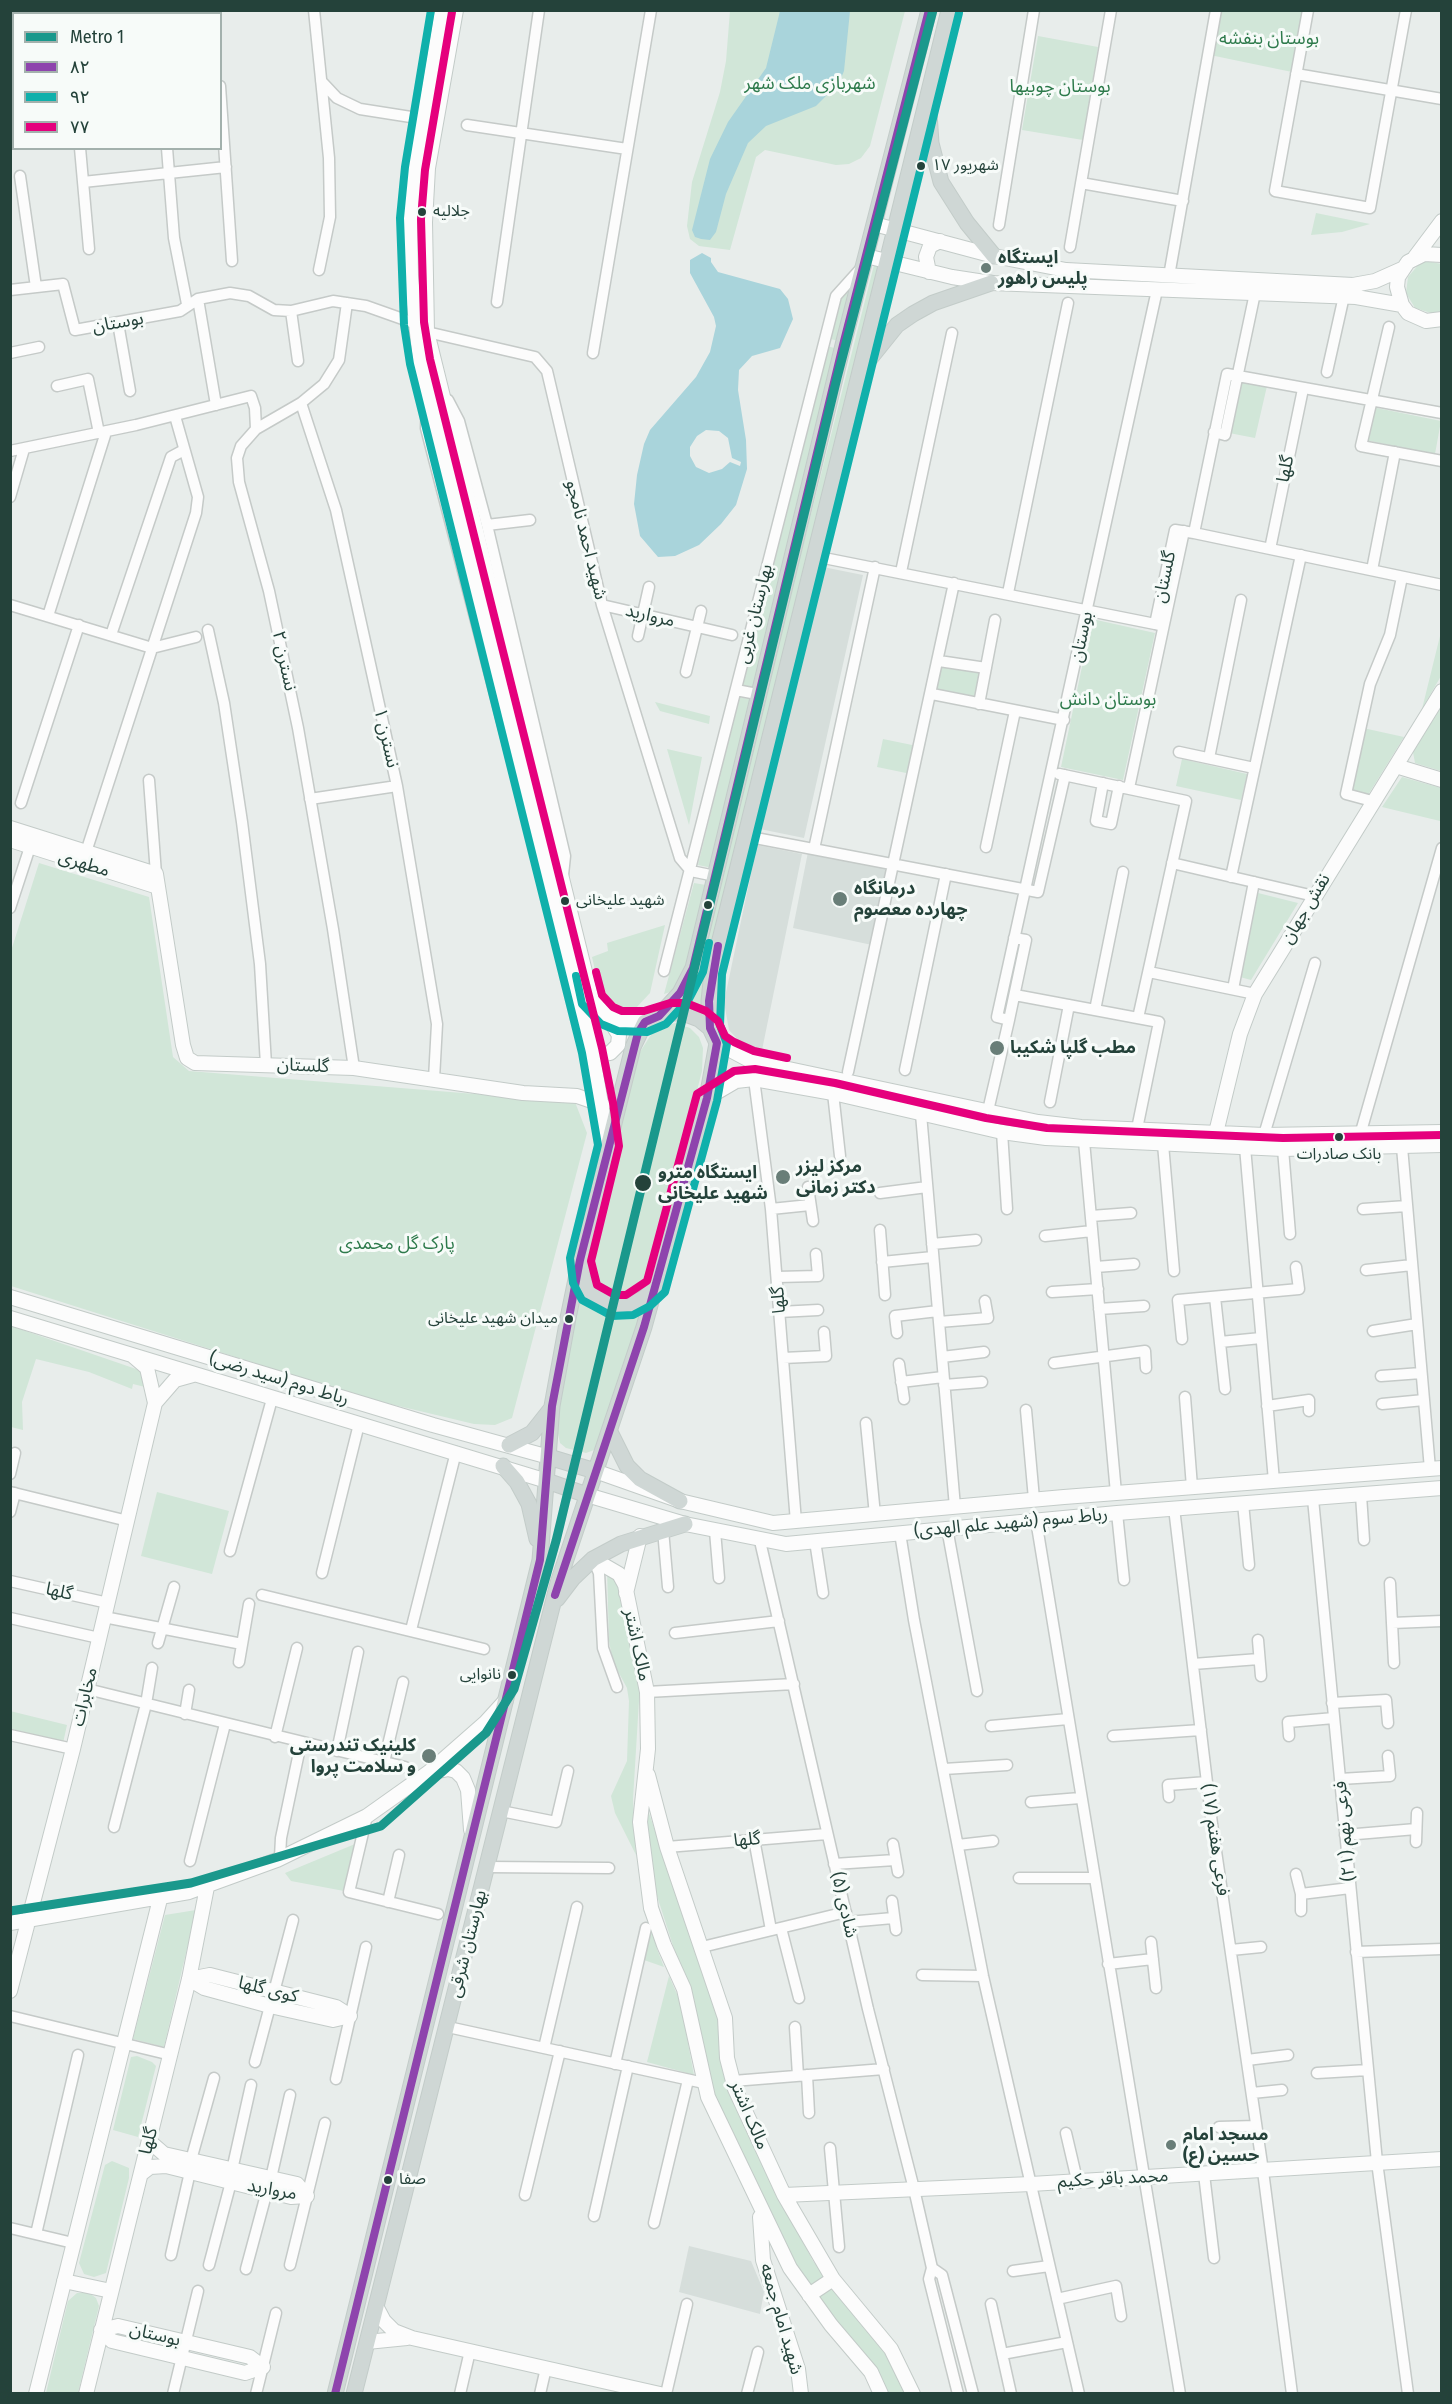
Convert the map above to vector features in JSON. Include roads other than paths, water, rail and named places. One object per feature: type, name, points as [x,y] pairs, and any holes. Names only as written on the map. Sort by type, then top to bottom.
[{"type":"main road","name":"بهارستان غربی","points":[[652,1019],[680,993],[690,975],[843,345],[929,10]]},
{"type":"main road","points":[[710,1028],[699,1019],[683,1013],[652,1019],[633,1047],[579,1260],[552,1406],[546,1482],[587,1495],[656,1287],[706,1098],[717,1043],[710,1028],[709,1001],[712,972],[859,383],[949,10]]},
{"type":"main road","points":[[928,100],[931,143],[940,182],[967,223],[994,256]]},
{"type":"main road","points":[[859,383],[870,356],[897,325],[933,303],[991,283]]},
{"type":"main road","points":[[579,1260],[583,1280],[589,1292],[612,1306],[629,1305],[656,1287]]},
{"type":"main road","points":[[509,1445],[532,1433],[543,1422],[552,1406]]},
{"type":"main road","points":[[609,1432],[627,1466],[640,1479],[680,1502]]},
{"type":"main road","points":[[549,1457],[595,1471]]},
{"type":"main road","points":[[503,1466],[517,1482],[529,1504],[540,1560]]},
{"type":"main road","name":"بهارستان شرقی","points":[[335,2394],[540,1560],[546,1482]]},
{"type":"main road","name":"بهارستان شرقی","points":[[354,2394],[552,1606],[587,1495]]},
{"type":"main road","points":[[552,1606],[573,1578],[593,1559],[640,1536],[685,1524]]},
{"type":"main road","points":[[540,1560],[546,1553],[556,1550],[562,1556],[563,1566]]},
{"type":"street","points":[[314,10],[330,158],[330,217],[319,270]]},
{"type":"street","points":[[442,10],[430,120],[425,222],[427,332],[435,391],[426,428],[537,859],[557,884],[592,1000],[607,1016],[619,1035],[618,1045],[610,1053],[602,1054],[592,1051]]},
{"type":"street","points":[[456,10],[410,219],[414,323],[435,391],[557,884],[603,1105],[609,1145]]},
{"type":"street","points":[[497,302],[539,10]]},
{"type":"street","points":[[593,353],[651,10]]},
{"type":"street","points":[[999,225],[1034,10]]},
{"type":"street","points":[[1070,248],[1111,10]]},
{"type":"street","points":[[1169,276],[1216,10]]},
{"type":"street","points":[[1308,10],[1275,191],[1370,208],[1407,10]]},
{"type":"street","points":[[1296,74],[1442,99]]},
{"type":"street","points":[[321,81],[337,98],[360,109],[430,120]]},
{"type":"street","points":[[222,113],[232,261]]},
{"type":"street","points":[[467,125],[627,149]]},
{"type":"street","points":[[80,150],[89,249]]},
{"type":"street","points":[[167,150],[174,238],[187,304]]},
{"type":"street","points":[[83,182],[169,175],[226,167]]},
{"type":"street","points":[[20,177],[36,287]]},
{"type":"street","points":[[1081,183],[1183,201]]},
{"type":"street","points":[[874,224],[994,256],[1066,270],[1353,285],[1375,281],[1402,269],[1415,257],[1442,221]]},
{"type":"street","points":[[929,272],[926,257],[930,246],[940,241]]},
{"type":"street","points":[[1415,257],[1424,254],[1442,255]]},
{"type":"street","points":[[991,283],[1002,279],[1006,270],[1002,262],[994,256]]},
{"type":"street","points":[[865,261],[888,262],[991,283],[1344,296],[1402,305]]},
{"type":"street","name":"بهارستان غربی","points":[[664,972],[836,296],[865,261]]},
{"type":"street","points":[[1402,269],[1397,287],[1402,305],[1416,318],[1439,321]]},
{"type":"street","name":"بوستان","points":[[10,290],[63,284],[75,330],[180,311],[187,304],[198,299],[230,293],[249,296],[274,310],[291,311]]},
{"type":"street","name":"بوستان","points":[[1009,1020],[997,1017],[1053,773],[1157,290]]},
{"type":"street","points":[[1255,293],[1238,376],[1442,413]]},
{"type":"street","points":[[1327,372],[1344,296]]},
{"type":"street","points":[[198,299],[216,405]]},
{"type":"street","points":[[298,361],[291,311],[333,301],[366,306],[414,323]]},
{"type":"street","name":"نسترن ۲","points":[[347,303],[339,360],[324,384],[301,403],[256,429],[241,446],[237,458],[239,482],[269,591],[310,799],[354,1068]]},
{"type":"street","points":[[1008,593],[1068,303]]},
{"type":"street","points":[[118,323],[130,391]]},
{"type":"street","points":[[1389,327],[1361,446],[1441,458]]},
{"type":"street","name":"شهید احمد نامجو","points":[[427,332],[535,357],[547,371],[602,605],[680,858],[691,872]]},
{"type":"street","points":[[901,572],[952,333]]},
{"type":"street","points":[[825,340],[843,345]]},
{"type":"street","points":[[10,353],[39,347]]},
{"type":"street","name":"گلستان","points":[[1103,783],[1096,821],[1111,824],[1124,788],[1159,625],[1175,530],[1189,532],[1227,374],[1238,376]]},
{"type":"street","points":[[48,616],[103,432],[88,379],[57,386]]},
{"type":"street","name":"گلها","points":[[1270,549],[1303,388]]},
{"type":"street","points":[[435,391],[459,421],[487,525],[565,856],[557,884]]},
{"type":"street","points":[[10,451],[175,416],[251,396],[255,408],[256,429]]},
{"type":"street","name":"نسترن ۱","points":[[301,403],[336,510],[397,786],[437,1024],[434,1079]]},
{"type":"street","points":[[86,852],[196,513],[198,497],[175,416]]},
{"type":"street","points":[[10,497],[24,448]]},
{"type":"street","points":[[111,634],[171,457],[184,450]]},
{"type":"street","points":[[1372,570],[1395,452]]},
{"type":"street","points":[[487,525],[530,520]]},
{"type":"street","points":[[1189,532],[1442,585]]},
{"type":"street","points":[[1231,877],[1301,555]]},
{"type":"street","points":[[814,556],[1159,625]]},
{"type":"street","points":[[814,849],[875,567]]},
{"type":"street","points":[[1372,801],[1346,794],[1370,684],[1390,635],[1402,577]]},
{"type":"street","points":[[848,1072],[932,694],[954,583]]},
{"type":"street","points":[[638,636],[649,587]]},
{"type":"street","points":[[1209,758],[1241,600]]},
{"type":"street","points":[[10,605],[152,648],[196,637]]},
{"type":"street","name":"مروارید","points":[[602,605],[732,635]]},
{"type":"street","points":[[686,672],[701,611]]},
{"type":"street","points":[[979,704],[995,620]]},
{"type":"street","points":[[21,803],[79,625]]},
{"type":"street","points":[[208,630],[224,703],[242,822],[260,964],[266,1065]]},
{"type":"street","points":[[939,661],[986,668]]},
{"type":"street","points":[[736,690],[757,694]]},
{"type":"street","name":"نقش جهان","points":[[1214,1139],[1240,1034],[1255,994],[1442,691]]},
{"type":"street","points":[[932,694],[1064,720]]},
{"type":"street","points":[[986,847],[1015,711]]},
{"type":"street","points":[[1179,752],[1254,768]]},
{"type":"street","points":[[1396,766],[1442,780]]},
{"type":"street","points":[[1053,773],[1186,801],[1138,1018]]},
{"type":"street","points":[[745,836],[1038,892],[1065,775]]},
{"type":"street","points":[[149,780],[157,880]]},
{"type":"street","points":[[310,799],[397,786]]},
{"type":"street","name":"مطهری","points":[[10,828],[86,852],[157,880]]},
{"type":"street","name":"مطهری","points":[[10,840],[157,880]]},
{"type":"street","points":[[10,908],[30,847]]},
{"type":"street","points":[[1360,1135],[1442,848]]},
{"type":"street","points":[[1172,863],[1314,896]]},
{"type":"street","points":[[691,872],[715,876]]},
{"type":"street","points":[[1095,1010],[1123,872]]},
{"type":"street","points":[[904,1070],[946,874]]},
{"type":"street","name":"گلستان","points":[[157,880],[187,1058],[195,1063],[354,1068],[523,1093],[577,1096],[603,1105]]},
{"type":"street","points":[[1233,989],[1254,882]]},
{"type":"street","points":[[984,1128],[1026,940],[1014,938]]},
{"type":"street","points":[[1264,1135],[1315,963]]},
{"type":"street","points":[[1149,972],[1255,994]]},
{"type":"street","points":[[1015,995],[1159,1022],[1138,1124]]},
{"type":"street","points":[[1050,1102],[1069,1005]]},
{"type":"street","points":[[607,1016],[620,1021],[652,1019]]},
{"type":"street","points":[[717,1043],[752,1061],[987,1113],[1081,1127],[1214,1139],[1245,1147],[1283,1149],[1442,1145]]},
{"type":"street","points":[[577,1096],[597,1076]]},
{"type":"street","points":[[706,1098],[736,1081],[754,1079],[833,1094],[1002,1132],[1084,1141],[1163,1144],[1264,1135],[1442,1132]]},
{"type":"street","name":"گلها","points":[[754,1079],[771,1209],[796,1522]]},
{"type":"street","points":[[833,1094],[840,1156]]},
{"type":"street","points":[[921,1114],[955,1507]]},
{"type":"street","points":[[1002,1132],[1007,1209]]},
{"type":"street","points":[[1084,1141],[1116,1492]]},
{"type":"street","points":[[1163,1144],[1174,1271]]},
{"type":"street","points":[[1245,1147],[1274,1481]]},
{"type":"street","points":[[1402,1147],[1421,1373],[1436,1469]]},
{"type":"street","points":[[1283,1149],[1290,1234]]},
{"type":"street","points":[[808,1187],[813,1221]]},
{"type":"street","points":[[880,1193],[927,1187]]},
{"type":"street","points":[[771,1209],[810,1205]]},
{"type":"street","points":[[1363,1209],[1407,1206]]},
{"type":"street","points":[[1091,1216],[1131,1213]]},
{"type":"street","points":[[880,1230],[885,1295]]},
{"type":"street","points":[[1045,1236],[1092,1231]]},
{"type":"street","points":[[932,1244],[976,1240]]},
{"type":"street","points":[[777,1277],[819,1276],[816,1254]]},
{"type":"street","points":[[882,1262],[933,1257]]},
{"type":"street","points":[[1096,1267],[1134,1264]]},
{"type":"street","points":[[1366,1270],[1412,1265]]},
{"type":"street","points":[[1182,1339],[1178,1300],[1299,1289],[1296,1267]]},
{"type":"street","points":[[1052,1293],[1098,1289]]},
{"type":"street","name":"رباط دوم (سید رضی)","points":[[10,1296],[433,1425],[549,1457]]},
{"type":"street","points":[[1215,1297],[1225,1389]]},
{"type":"street","points":[[897,1333],[895,1316],[988,1318],[985,1301]]},
{"type":"street","points":[[1099,1309],[1144,1306]]},
{"type":"street","points":[[779,1312],[819,1310]]},
{"type":"street","name":"رباط دوم (سید رضی)","points":[[10,1318],[272,1399],[503,1466],[546,1482]]},
{"type":"street","points":[[1373,1330],[1417,1324]]},
{"type":"street","points":[[783,1358],[826,1356],[824,1332]]},
{"type":"street","points":[[1220,1342],[1262,1338]]},
{"type":"street","points":[[1054,1363],[1145,1351],[1146,1368]]},
{"type":"street","points":[[942,1357],[984,1352]]},
{"type":"street","points":[[133,1356],[147,1368],[155,1403]]},
{"type":"street","points":[[899,1364],[904,1399]]},
{"type":"street","points":[[1381,1376],[1421,1373]]},
{"type":"street","points":[[155,1403],[175,1380],[194,1375]]},
{"type":"street","points":[[902,1382],[982,1382]]},
{"type":"street","points":[[1185,1397],[1192,1487]]},
{"type":"street","points":[[230,1551],[272,1399]]},
{"type":"street","points":[[1382,1404],[1424,1400]]},
{"type":"street","name":"مخابرات","points":[[10,1991],[73,1749],[155,1403]]},
{"type":"street","points":[[1267,1406],[1309,1406]]},
{"type":"street","points":[[1026,1410],[1034,1499]]},
{"type":"street","points":[[866,1423],[875,1515]]},
{"type":"street","points":[[322,1573],[359,1424]]},
{"type":"street","points":[[429,1444],[435,1431],[433,1425]]},
{"type":"street","points":[[411,1630],[456,1452]]},
{"type":"street","points":[[10,1474],[15,1453]]},
{"type":"street","name":"رباط سوم (شهید علم الهدی)","points":[[595,1471],[680,1502],[773,1523],[1116,1492],[1436,1469]]},
{"type":"street","points":[[1385,1473],[1379,1479],[1379,1487],[1385,1493]]},
{"type":"street","points":[[1338,1476],[1342,1482],[1342,1490],[1338,1497]]},
{"type":"street","name":"رباط سوم (شهید علم الهدی)","points":[[587,1495],[685,1524],[760,1541],[786,1544],[1174,1508],[1442,1488]]},
{"type":"street","points":[[632,1510],[623,1502],[623,1495],[629,1489],[641,1489]]},
{"type":"street","points":[[10,1512],[13,1493],[128,1521]]},
{"type":"street","points":[[1361,1495],[1364,1540]]},
{"type":"street","name":"فرعی نهم (۲۱)","points":[[1313,1499],[1377,2162],[1408,2394]]},
{"type":"street","points":[[1243,1503],[1249,1565]]},
{"type":"street","name":"فرعی هفتم (۱۷)","points":[[1174,1508],[1207,1782],[1263,2171],[1292,2394]]},
{"type":"street","points":[[1117,1513],[1124,1580]]},
{"type":"street","points":[[1036,1520],[1093,1878],[1180,2394]]},
{"type":"street","points":[[947,1528],[977,1691]]},
{"type":"street","points":[[663,1530],[668,1587]]},
{"type":"street","points":[[715,1531],[720,1578]]},
{"type":"street","points":[[900,1533],[914,1620],[983,1976],[1079,2394]]},
{"type":"street","points":[[626,1593],[640,1536]]},
{"type":"street","name":"شادی (۵)","points":[[760,1541],[834,1864],[932,2268]]},
{"type":"street","points":[[815,1541],[823,1593]]},
{"type":"street","points":[[593,1559],[619,1574],[626,1593]]},
{"type":"street","points":[[593,1559],[600,1585],[603,1648],[617,1687]]},
{"type":"street","name":"گلها","points":[[10,1581],[108,1603]]},
{"type":"street","points":[[1390,1583],[1395,1663]]},
{"type":"street","points":[[158,1643],[174,1587]]},
{"type":"street","name":"مالک اشتر","points":[[626,1593],[647,1692],[646,1770],[640,1822],[651,1908],[664,1945],[684,1989],[704,2083],[760,2209],[790,2268],[871,2372],[881,2394]]},
{"type":"street","points":[[262,1595],[484,1648]]},
{"type":"street","points":[[239,1662],[249,1604]]},
{"type":"street","points":[[104,1617],[242,1644]]},
{"type":"street","points":[[10,1618],[99,1638]]},
{"type":"street","points":[[675,1633],[779,1621]]},
{"type":"street","points":[[1392,1623],[1442,1621]]},
{"type":"street","points":[[1258,1640],[1261,1676]]},
{"type":"street","points":[[275,1737],[297,1648]]},
{"type":"street","points":[[337,1751],[358,1652]]},
{"type":"street","points":[[1193,1664],[1259,1659]]},
{"type":"street","points":[[114,1827],[146,1704],[152,1668]]},
{"type":"street","points":[[384,1762],[403,1682]]},
{"type":"street","points":[[647,1692],[794,1684]]},
{"type":"street","points":[[87,1689],[275,1737],[405,1767]]},
{"type":"street","points":[[185,1714],[189,1690]]},
{"type":"street","points":[[10,1923],[160,1899],[207,1887],[280,1857],[367,1816],[429,1772],[486,1722],[506,1700]]},
{"type":"street","points":[[1332,1704],[1386,1700],[1388,1723]]},
{"type":"street","points":[[1289,1736],[1288,1722],[1334,1718]]},
{"type":"street","points":[[992,1726],[1068,1719]]},
{"type":"street","points":[[190,1861],[225,1724]]},
{"type":"street","points":[[1113,1736],[1201,1730]]},
{"type":"street","points":[[10,1735],[73,1749]]},
{"type":"street","points":[[280,1857],[281,1838],[302,1743]]},
{"type":"street","points":[[1340,1779],[1390,1776],[1388,1756]]},
{"type":"street","points":[[944,1769],[1007,1765]]},
{"type":"street","points":[[429,1772],[448,1769],[456,1771],[463,1778],[468,1790],[472,1842]]},
{"type":"street","name":"مالک اشتر","points":[[646,1770],[667,1847],[725,2018],[727,2058],[733,2081],[784,2195],[833,2279],[891,2349],[913,2394]]},
{"type":"street","points":[[501,1811],[556,1822],[568,1771]]},
{"type":"street","points":[[1169,1797],[1168,1785],[1207,1782]]},
{"type":"street","points":[[1031,1802],[1080,1798]]},
{"type":"street","points":[[1416,1842],[1417,1813]]},
{"type":"street","points":[[367,1816],[349,1892],[438,1914]]},
{"type":"street","points":[[1345,1834],[1416,1829]]},
{"type":"street","name":"گلها","points":[[667,1847],[827,1834]]},
{"type":"street","points":[[754,1839],[776,1929],[799,1998]]},
{"type":"street","points":[[958,1845],[993,1841]]},
{"type":"street","points":[[893,1844],[898,1872]]},
{"type":"street","points":[[388,1902],[399,1855]]},
{"type":"street","points":[[834,1864],[895,1860]]},
{"type":"street","points":[[487,1867],[609,1868]]},
{"type":"street","points":[[1296,1874],[1301,1894],[1301,1911]]},
{"type":"street","points":[[1019,1878],[1093,1878]]},
{"type":"street","name":"گلها","points":[[86,2394],[189,1980],[207,1887]]},
{"type":"street","points":[[1301,1894],[1350,1888]]},
{"type":"street","points":[[36,2394],[160,1899]]},
{"type":"street","points":[[892,1901],[896,1930]]},
{"type":"street","points":[[544,2048],[577,1907]]},
{"type":"street","points":[[702,1947],[776,1929],[847,1917],[893,1918]]},
{"type":"street","points":[[255,2062],[293,1920]]},
{"type":"street","points":[[615,2064],[646,1928]]},
{"type":"street","points":[[1151,1942],[1156,1988]]},
{"type":"street","points":[[336,2079],[366,1947]]},
{"type":"street","points":[[1231,1950],[1261,1947]]},
{"type":"street","points":[[1356,1952],[1442,1949]]},
{"type":"street","points":[[1108,1964],[1153,1959]]},
{"type":"street","name":"کوی گلها","points":[[189,1980],[210,1975],[336,2007],[350,2016]]},
{"type":"street","points":[[922,1976],[983,1976]]},
{"type":"street","name":"کوی گلها","points":[[189,1980],[204,1988],[270,2006],[333,2020],[350,2016]]},
{"type":"street","points":[[10,2016],[171,2055]]},
{"type":"street","points":[[447,2026],[704,2083]]},
{"type":"street","points":[[795,2027],[809,2113]]},
{"type":"street","points":[[525,2195],[560,2051]]},
{"type":"street","points":[[36,2234],[78,2055]]},
{"type":"street","points":[[1247,2060],[1288,2055]]},
{"type":"street","points":[[594,2216],[628,2066]]},
{"type":"street","points":[[733,2081],[884,2069]]},
{"type":"street","points":[[1317,2073],[1368,2070]]},
{"type":"street","points":[[171,2254],[190,2166],[214,2078]]},
{"type":"street","points":[[654,2223],[688,2080]]},
{"type":"street","points":[[209,2265],[232,2176],[251,2085]]},
{"type":"street","points":[[1252,2093],[1282,2090]]},
{"type":"street","points":[[246,2269],[290,2095]]},
{"type":"street","points":[[290,2265],[325,2123]]},
{"type":"street","points":[[1220,2127],[1256,2126]]},
{"type":"street","points":[[1066,2133],[1077,2180]]},
{"type":"street","name":"مروارید","points":[[149,2141],[164,2154],[190,2166],[269,2185],[291,2197],[307,2196]]},
{"type":"street","points":[[830,2148],[832,2193],[839,2247]]},
{"type":"street","name":"محمد باقر حکیم","points":[[784,2195],[1031,2184],[1442,2159]]},
{"type":"street","name":"مروارید","points":[[141,2174],[150,2167],[190,2166]]},
{"type":"street","points":[[1204,2174],[1214,2258]]},
{"type":"street","name":"شهید امام جمعه","points":[[760,2209],[763,2260],[798,2369],[801,2394]]},
{"type":"street","points":[[10,2228],[73,2243]]},
{"type":"street","points":[[1013,2271],[1049,2266]]},
{"type":"street","points":[[958,2394],[929,2279],[932,2268],[942,2275],[973,2394]]},
{"type":"street","points":[[809,2295],[833,2279]]},
{"type":"street","points":[[64,2281],[111,2291]]},
{"type":"street","points":[[1057,2299],[1116,2286],[1121,2316]]},
{"type":"street","points":[[173,2394],[198,2291]]},
{"type":"street","points":[[376,2306],[384,2321],[394,2331],[412,2338],[546,2368],[616,2389],[660,2393],[687,2304]]},
{"type":"street","points":[[991,2304],[1011,2394]]},
{"type":"street","points":[[256,2394],[276,2313]]},
{"type":"street","name":"بوستان","points":[[101,2330],[118,2326],[250,2357],[262,2367]]},
{"type":"street","name":"بوستان","points":[[101,2330],[112,2341],[245,2373],[262,2367]]},
{"type":"street","points":[[367,2342],[412,2338]]},
{"type":"street","points":[[1002,2354],[1067,2342]]},
{"type":"street","points":[[460,2394],[470,2351]]},
{"type":"street","points":[[226,2368],[230,2352]]},
{"type":"street","points":[[747,2394],[758,2352]]},
{"type":"street","points":[[540,2394],[546,2368]]},
{"type":"water","points":[[780,11],[850,11],[844,71],[839,83],[816,106],[766,126],[748,143],[726,194],[716,232],[710,240],[695,237],[692,230],[710,159],[728,122],[766,68]]},
{"type":"water","points":[[702,253],[711,258],[718,272],[780,289],[788,299],[793,319],[780,348],[752,356],[739,370],[738,390],[746,440],[747,469],[736,505],[721,524],[699,545],[675,556],[658,557],[640,536],[634,504],[637,475],[644,444],[650,430],[696,377],[710,352],[716,326],[714,317],[690,273],[690,260]],"holes":[[[706,430],[719,431],[728,438],[732,458],[741,462],[740,466],[730,462],[722,469],[709,473],[696,467],[690,456],[690,447],[697,436]]]},
{"type":"metro line","name":"1","points":[[10,1911],[191,1883],[381,1826],[486,1733],[514,1689],[556,1541],[837,378],[933,10]]},
{"type":"place","name":"۱۷ شهریور","points":[[921,166]]},
{"type":"place","name":"جلالیه","points":[[422,212]]},
{"type":"place","name":"ایستگاه پلیس راهور","points":[[986,268]]},
{"type":"place","name":"درمانگاه چهارده معصوم","points":[[840,899]]},
{"type":"place","name":"شهید علیخانی","points":[[565,901]]},
{"type":"place","name":"مطب گلپا شکیبا","points":[[997,1048]]},
{"type":"place","name":"بانک صادرات","points":[[1339,1137]]},
{"type":"place","name":"مرکز لیزر دکتر زمانی","points":[[783,1177]]},
{"type":"place","name":"ایستگاه مترو شهید علیخانی","points":[[643,1183]]},
{"type":"place","name":"میدان شهید علیخانی","points":[[569,1319]]},
{"type":"place","name":"نانوایی","points":[[512,1675]]},
{"type":"place","name":"کلینیک تندرستی و سلامت پروا","points":[[429,1756]]},
{"type":"place","name":"مسجد امام حسین (ع)","points":[[1171,2145]]},
{"type":"place","name":"صفا","points":[[388,2180]]},
{"type":"park label","name":"بوستان بنفشه","points":[[1269,39]]},
{"type":"park label","name":"شهربازی ملک شهر","points":[[810,84]]},
{"type":"park label","name":"بوستان چوبیها","points":[[1060,87]]},
{"type":"park label","name":"بوستان دانش","points":[[1108,700]]},
{"type":"park label","name":"پارک گل محمدی","points":[[397,1244]]}]
